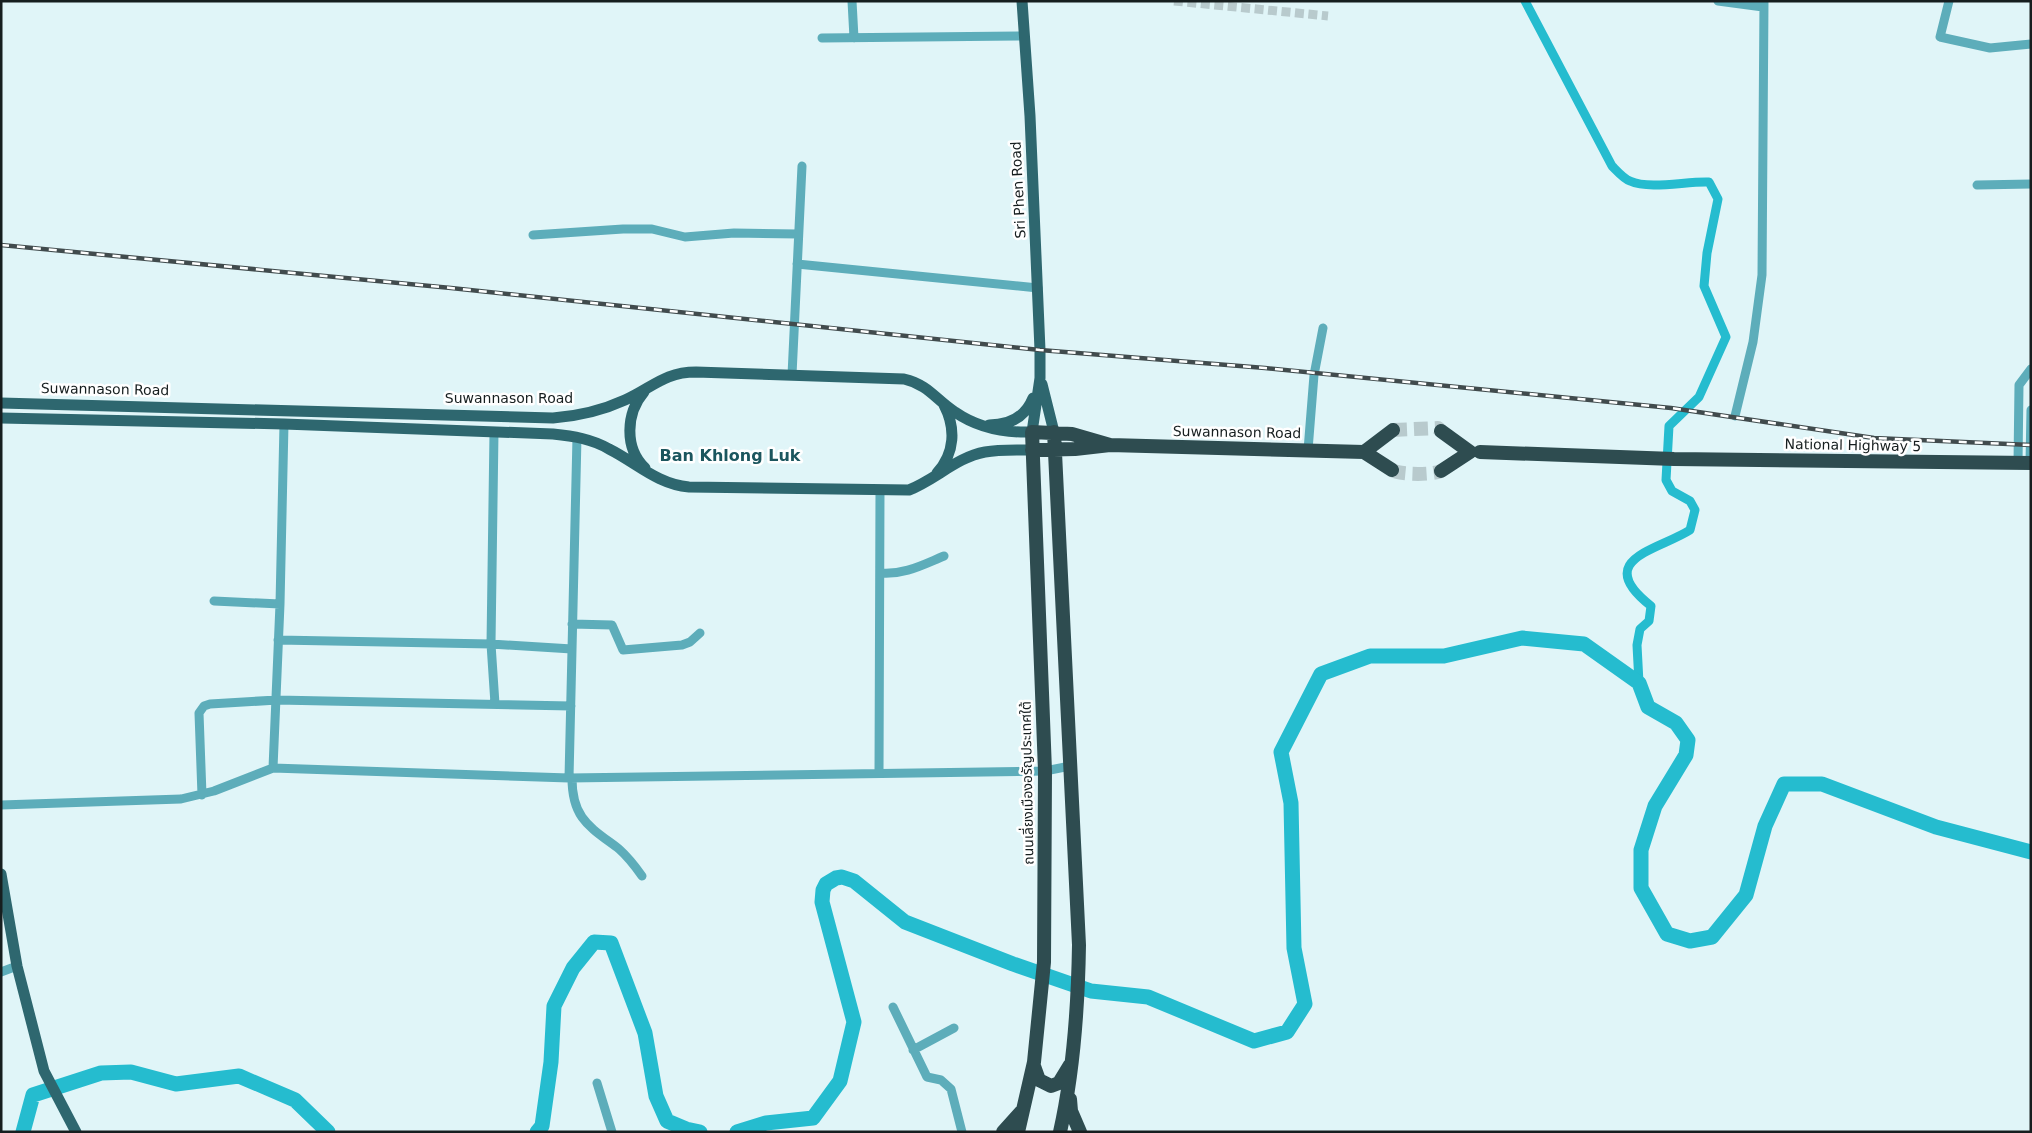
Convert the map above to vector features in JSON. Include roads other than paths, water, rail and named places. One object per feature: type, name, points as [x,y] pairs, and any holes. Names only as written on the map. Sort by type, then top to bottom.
[{"type":"highway","points":[[1392,470],[1364,452],[1393,430]]},
{"type":"highway","points":[[1441,471],[1470,452],[1442,431]]},
{"type":"highway","name":"Suwannason Road","points":[[1032,432],[1072,434],[1110,445]]},
{"type":"highway","name":"ถนนเลี่ยงเมืองอรัญประเทศใต้","points":[[1020,1129],[1034,1066],[1044,936],[1045,771],[1032,432]]},
{"type":"highway","points":[[1054,432],[1079,945],[1076,1031],[1070,1091],[1071,1111],[1080,1132]]},
{"type":"highway","name":"Suwannason Road","points":[[1032,450],[1110,445],[1364,452]]},
{"type":"highway","name":"National Highway 5","points":[[1480,452],[1614,458],[2026,463]]},
{"type":"highway","points":[[1034,1066],[1039,1080],[1051,1086],[1060,1083],[1072,1060]]},
{"type":"highway","points":[[1053,1132],[1061,1126],[1070,1091]]},
{"type":"highway","points":[[1003,1132],[1024,1109]]},
{"type":"main road","name":"Sri Phen Road","points":[[1022,1],[1038,288],[1040,378],[1032,432]]},
{"type":"main road","name":"Suwannason Road","points":[[1,403],[553,418],[571,417],[606,409],[649,387],[663,377],[683,373],[904,379],[926,387],[954,412],[978,425],[998,431],[1032,432]]},
{"type":"main road","name":"Sri Phen Road","points":[[1040,378],[1054,432]]},
{"type":"main road","points":[[978,425],[1001,424],[1016,420],[1028,410],[1040,378]]},
{"type":"main road","points":[[649,387],[638,399],[632,411],[629,429],[636,456],[653,476]]},
{"type":"main road","points":[[932,478],[942,467],[949,454],[952,436],[949,416],[942,401]]},
{"type":"main road","name":"Suwannason Road","points":[[1,418],[284,424],[576,437],[610,449],[653,476],[674,485],[689,487],[909,490],[967,458],[984,452],[1032,450]]},
{"type":"main road","points":[[1,874],[17,966],[44,1071],[76,1132]]},
{"type":"street","points":[[852,1],[854,38]]},
{"type":"street","points":[[1718,1],[1764,4],[1762,274],[1753,342],[1735,416]]},
{"type":"street","points":[[1949,1],[1940,37],[1990,48],[2031,44]]},
{"type":"street","points":[[822,38],[1024,36]]},
{"type":"street","points":[[792,376],[802,166]]},
{"type":"street","points":[[1977,185],[2031,184]]},
{"type":"street","points":[[532,235],[624,229],[652,229],[685,237],[734,233],[798,234]]},
{"type":"street","points":[[797,264],[1038,288]]},
{"type":"street","points":[[1308,450],[1314,374],[1323,328]]},
{"type":"street","points":[[2026,463],[2019,385],[2031,369]]},
{"type":"street","points":[[2026,463],[2031,410]]},
{"type":"street","points":[[273,768],[277,700],[284,424]]},
{"type":"street","points":[[494,432],[491,644],[495,704]]},
{"type":"street","points":[[576,437],[570,778],[582,821],[630,860],[642,876]]},
{"type":"street","points":[[878,774],[880,491]]},
{"type":"street","points":[[880,573],[896,574],[907,572],[944,556]]},
{"type":"street","points":[[214,600],[280,604]]},
{"type":"street","points":[[572,624],[612,625],[623,650],[682,645],[690,642],[700,633]]},
{"type":"street","points":[[278,640],[491,644],[572,649]]},
{"type":"street","points":[[202,795],[200,709],[210,704],[277,700],[571,706]]},
{"type":"street","points":[[1,805],[181,799],[202,795],[273,768],[570,778],[1045,771],[1070,766]]},
{"type":"street","points":[[1,972],[17,966]]},
{"type":"street","points":[[893,1007],[927,1077],[941,1080],[951,1089],[962,1132]]},
{"type":"street","points":[[913,1050],[954,1028]]},
{"type":"street","points":[[597,1083],[612,1132]]},
{"type":"waterway","points":[[1525,1],[1612,166],[1625,179],[1638,184],[1658,185],[1709,182],[1718,199],[1707,253],[1704,286],[1726,337],[1699,397],[1669,426],[1666,480],[1672,491],[1690,501],[1695,510],[1690,530],[1648,550],[1636,558],[1629,567],[1627,577],[1634,590],[1651,606],[1649,621],[1640,629],[1637,645],[1639,683]]},
{"type":"waterway","points":[[737,1132],[766,1123],[813,1118],[840,1081],[854,1022],[822,902],[823,890],[826,884],[836,878],[842,877],[854,881],[905,922],[1013,964],[1091,991],[1148,997],[1254,1041],[1287,1032],[1305,1004],[1294,948],[1291,803],[1281,752],[1321,674],[1370,656],[1444,656],[1522,638],[1584,644],[1639,683],[1648,707],[1676,723],[1688,740],[1686,755],[1655,806],[1641,850],[1641,888],[1667,934],[1690,941],[1712,937],[1746,895],[1765,826],[1784,784],[1822,784],[1936,827],[2031,852]]},
{"type":"waterway","points":[[537,1132],[542,1126],[551,1062],[554,1006],[573,968],[594,942],[611,943],[645,1033],[656,1096],[667,1121],[686,1129],[700,1132]]},
{"type":"waterway","points":[[23,1132],[33,1095],[101,1073],[131,1072],[176,1084],[239,1076],[295,1100],[328,1132]]},
{"type":"tunnel","points":[[1174,1],[1328,16]]},
{"type":"tunnel","points":[[1393,430],[1438,428],[1441,431]]},
{"type":"tunnel","points":[[1392,470],[1416,474],[1441,471]]},
{"type":"railway","points":[[1,245],[451,288],[1040,350],[1265,368],[1671,408],[1874,438],[2031,445]]},
{"type":"district","name":"Ban Khlong Luk","points":[[730,455]]}]
